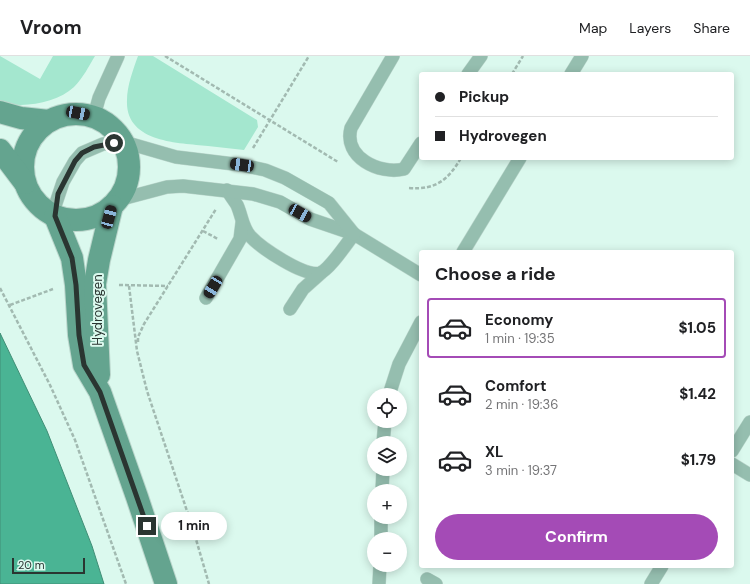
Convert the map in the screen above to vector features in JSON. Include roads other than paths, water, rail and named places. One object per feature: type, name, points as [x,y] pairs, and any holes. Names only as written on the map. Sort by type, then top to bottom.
[{"type":"street","points":[[0,112],[21,118],[48,121]]},
{"type":"street","points":[[115,203],[99,214],[85,219],[70,219],[55,216],[42,208],[32,197],[26,183],[23,165],[26,148],[35,132],[48,121],[63,115],[78,113],[94,116],[111,126],[124,142]]},
{"type":"street","name":"Hydrovegen","points":[[100,392],[96,344],[95,284],[98,260],[115,203],[127,182],[129,162],[124,142]]},
{"type":"street","points":[[0,150],[26,183]]},
{"type":"street","name":"Hydrovegen","points":[[55,216],[72,258],[76,285],[79,335],[84,365],[100,392],[166,584]]},
{"type":"lane","points":[[94,116],[99,98],[118,56]]},
{"type":"lane","points":[[393,56],[351,128],[349,137],[352,150],[371,165],[384,170],[396,171],[404,168],[419,146]]},
{"type":"lane","points":[[469,72],[481,56]]},
{"type":"lane","points":[[572,72],[582,56]]},
{"type":"lane","points":[[55,216],[55,206],[63,182],[75,161],[82,153],[103,144],[124,142],[176,157],[242,165],[265,170],[285,178],[329,203],[354,234]]},
{"type":"lane","points":[[464,250],[519,160]]},
{"type":"lane","points":[[115,203],[167,188],[183,186],[253,194],[280,202],[310,219],[354,234],[419,274]]},
{"type":"lane","points":[[227,190],[238,207],[242,223],[250,236],[280,258],[299,269],[311,273],[321,273]]},
{"type":"lane","points":[[206,298],[240,239],[242,223]]},
{"type":"lane","points":[[290,309],[303,289],[335,259],[354,234]]},
{"type":"lane","points":[[391,388],[404,352],[419,326]]},
{"type":"lane","points":[[734,448],[750,422]]},
{"type":"lane","points":[[734,465],[750,475]]},
{"type":"lane","points":[[651,584],[661,568]]},
{"type":"lane","points":[[379,584],[380,572]]}]
